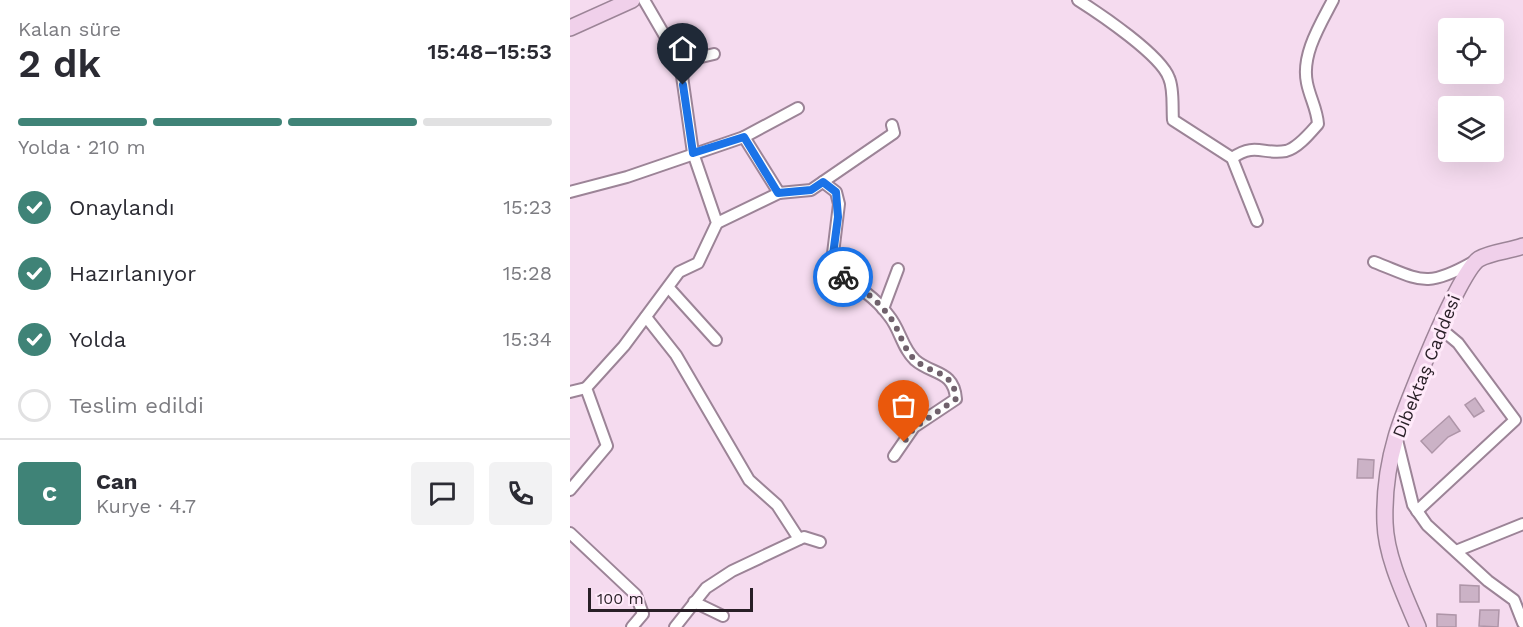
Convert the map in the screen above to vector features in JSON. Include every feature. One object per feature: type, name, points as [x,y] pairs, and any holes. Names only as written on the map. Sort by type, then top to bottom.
[{"type":"street","points":[[570,28],[632,0]]},
{"type":"street","points":[[644,0],[680,62],[693,153],[717,223]]},
{"type":"street","points":[[1078,0],[1112,23],[1160,64],[1170,78],[1173,120],[1232,158],[1257,221]]},
{"type":"street","points":[[1232,158],[1245,149],[1287,151],[1306,137],[1318,124],[1317,109],[1307,82],[1306,60],[1333,0]]},
{"type":"street","points":[[680,62],[714,54]]},
{"type":"street","points":[[570,192],[627,177],[744,137],[798,108]]},
{"type":"street","points":[[570,392],[586,388],[624,346],[679,272],[698,263],[717,223],[778,193],[811,190],[894,133],[892,125]]},
{"type":"street","points":[[744,137],[778,193]]},
{"type":"street","points":[[823,182],[836,192],[838,204],[831,270],[869,294],[890,316],[905,348],[916,361],[949,379],[955,389],[956,399],[914,428],[894,456]]},
{"type":"street","points":[[1374,262],[1412,279],[1430,280],[1444,278],[1479,259],[1523,246]]},
{"type":"street","name":"Dibektaş Caddesi","points":[[1418,627],[1392,559],[1384,525],[1386,479],[1396,436],[1423,366],[1464,276],[1479,259]]},
{"type":"street","points":[[883,309],[898,269]]},
{"type":"street","points":[[669,288],[716,340]]},
{"type":"street","points":[[645,317],[676,355],[749,480],[777,505],[799,539]]},
{"type":"street","points":[[1417,511],[1515,420],[1458,343],[1440,328]]},
{"type":"street","points":[[570,490],[608,446],[586,388]]},
{"type":"street","points":[[1396,436],[1413,505],[1417,511],[1427,525],[1455,552],[1488,582],[1514,600],[1523,623]]},
{"type":"street","points":[[1455,552],[1523,524]]},
{"type":"street","points":[[570,533],[640,602],[643,614],[632,627]]},
{"type":"street","points":[[675,627],[706,588],[732,571],[804,537],[820,542]]},
{"type":"street","points":[[694,602],[723,616]]},
{"type":"building","points":[[1475,398],[1484,411],[1474,417],[1465,405]]},
{"type":"building","points":[[1449,416],[1460,431],[1448,437],[1432,453],[1421,441]]},
{"type":"building","points":[[1358,459],[1374,460],[1373,478],[1357,478]]},
{"type":"building","points":[[1460,585],[1479,586],[1479,602],[1460,602]]},
{"type":"building","points":[[1480,610],[1499,610],[1498,627],[1479,626]]},
{"type":"building","points":[[1437,614],[1456,615],[1456,627],[1437,627]]},
{"type":"way so far","points":[[843,277],[869,294],[890,316],[905,348],[916,361],[949,379],[955,389],[956,399],[914,428],[904,442]]},
{"type":"route","points":[[683,85],[693,153],[744,137],[778,193],[811,190],[823,182],[836,192],[838,217],[831,270],[843,277]]}]
